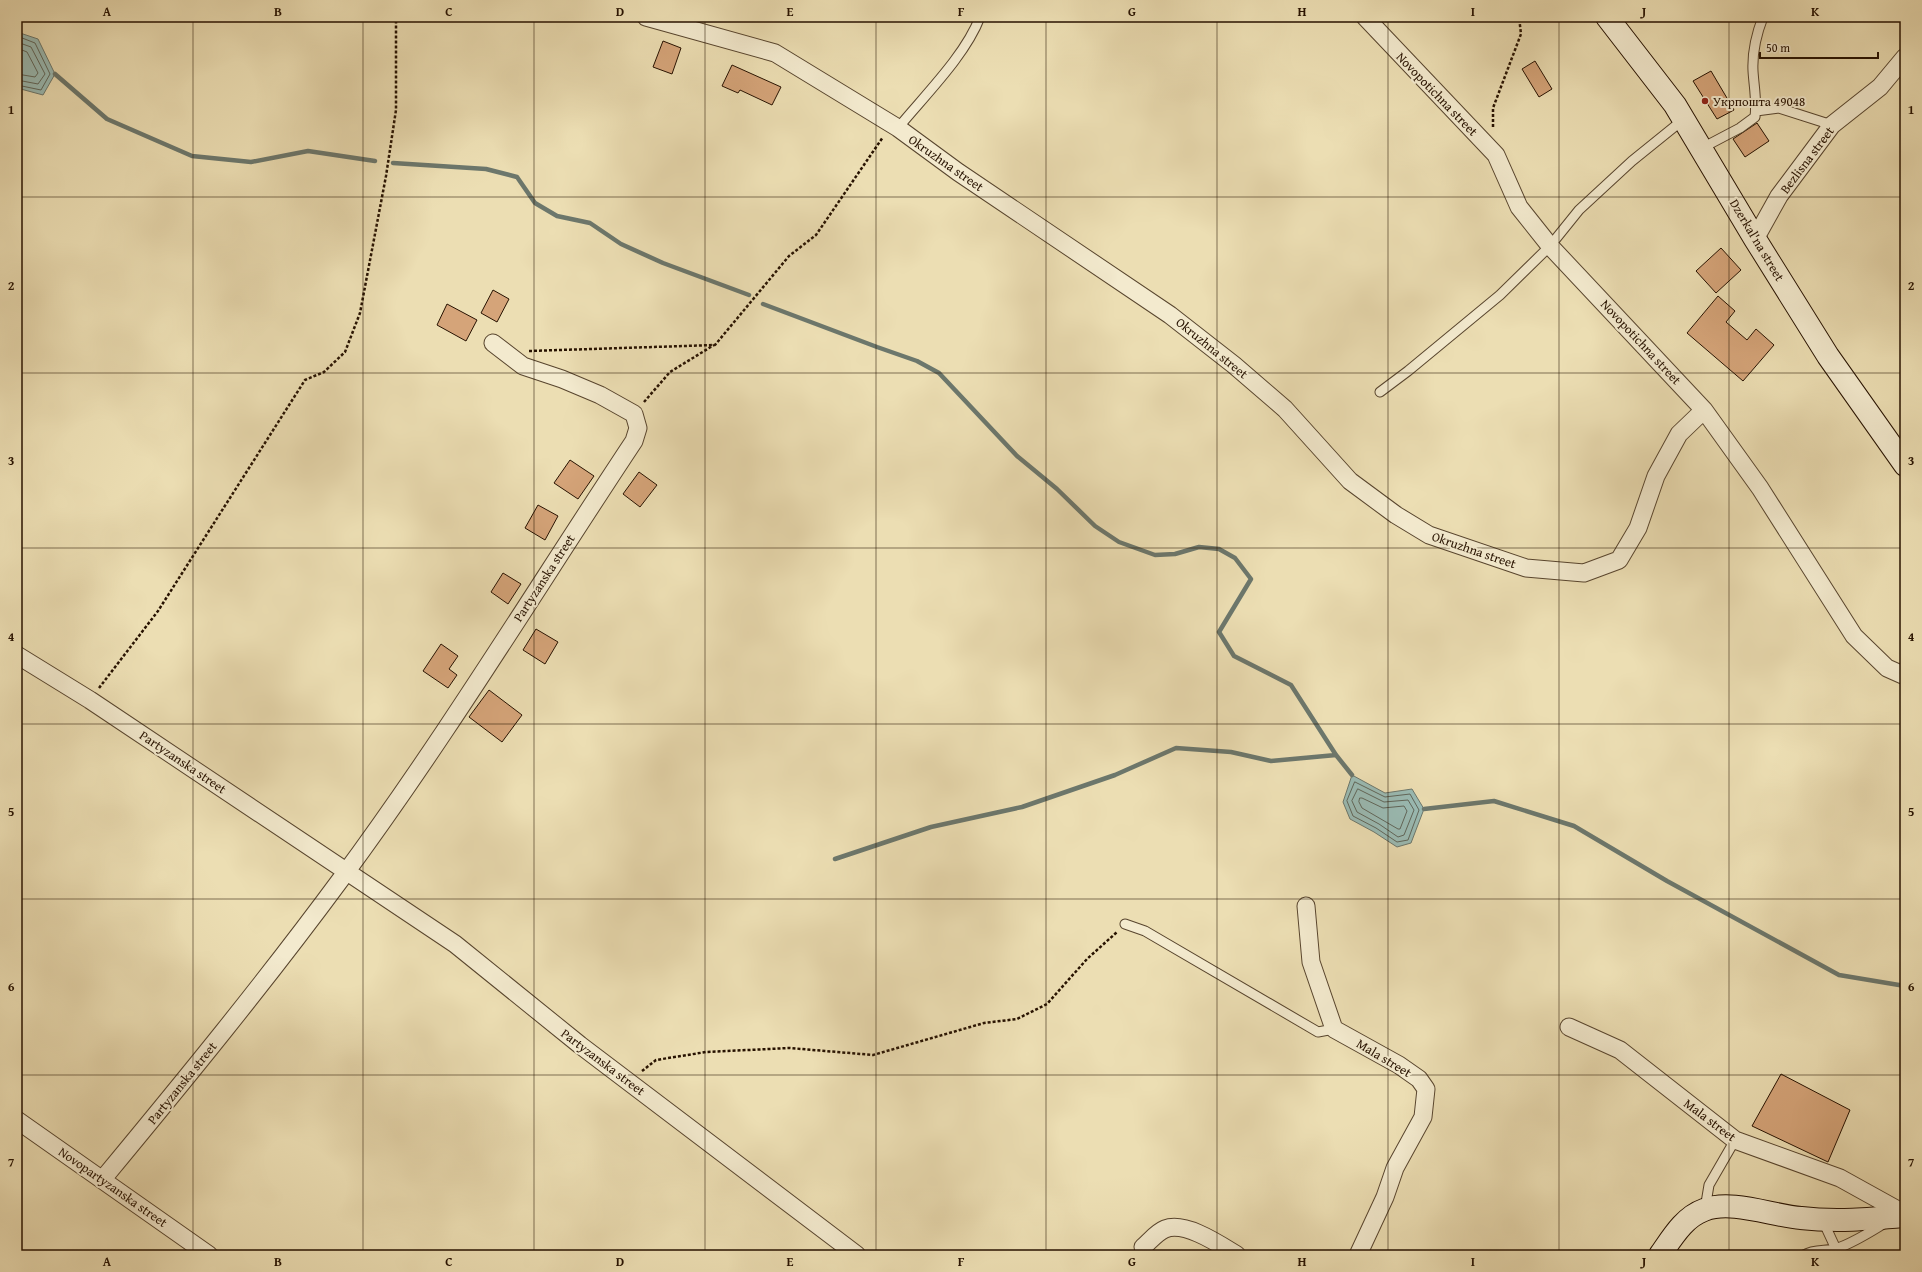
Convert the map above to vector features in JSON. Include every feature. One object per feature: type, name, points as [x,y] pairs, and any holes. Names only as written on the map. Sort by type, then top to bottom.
[{"type":"street","name":"Okruzhna street","points":[[646,17],[775,53],[895,126],[958,172],[1176,319],[1285,408],[1350,481],[1396,514],[1429,535],[1526,568],[1584,573],[1619,560],[1638,528],[1656,476],[1679,434],[1704,410]]},
{"type":"street","name":"Novopotichna street","points":[[1365,17],[1496,155],[1519,207],[1550,246],[1704,410],[1760,488],[1854,636],[1887,668],[1905,676]]},
{"type":"street","name":"Dzerkal'na street","points":[[1607,17],[1675,105],[1702,148],[1755,240],[1828,356],[1905,465]]},
{"type":"street","name":"Bezlisna street","points":[[1755,240],[1779,196],[1832,125],[1880,87],[1905,57]]},
{"type":"street","points":[[493,343],[523,366],[562,379],[594,392],[634,414]]},
{"type":"street","name":"Partyzanska street","points":[[102,1180],[208,1052],[347,871],[417,772],[634,441],[638,428],[634,414]]},
{"type":"street","name":"Partyzanska street","points":[[17,655],[90,700],[454,944],[580,1045],[858,1255]]},
{"type":"street","points":[[1306,906],[1311,962],[1334,1029]]},
{"type":"street","name":"Mala street","points":[[1569,1027],[1620,1050],[1736,1140],[1840,1178],[1905,1216]]},
{"type":"street","name":"Mala street","points":[[1334,1029],[1399,1065],[1419,1079],[1426,1089],[1423,1117],[1395,1168],[1385,1197],[1358,1255]]},
{"type":"street","name":"Novopartyzanska street","points":[[17,1120],[209,1255]]},
{"type":"street","points":[[1660,1255],[1688,1218],[1705,1209],[1727,1206],[1801,1218],[1823,1219],[1854,1220],[1905,1216]]},
{"type":"street","points":[[1143,1247],[1163,1229],[1176,1226],[1190,1230],[1237,1255]]},
{"type":"lane","points":[[895,126],[959,54],[974,33],[980,17]]},
{"type":"lane","points":[[1702,148],[1740,128],[1755,117],[1757,106],[1753,70],[1755,37],[1763,17]]},
{"type":"lane","points":[[1756,111],[1779,108],[1832,125]]},
{"type":"lane","points":[[1380,392],[1408,371],[1500,295],[1550,246],[1579,210],[1632,161],[1684,119]]},
{"type":"lane","points":[[1125,924],[1145,931],[1318,1032],[1334,1029]]},
{"type":"lane","points":[[1705,1209],[1709,1185],[1736,1140]]},
{"type":"lane","points":[[1804,1255],[1810,1252],[1837,1253],[1885,1223],[1905,1216]]},
{"type":"lane","points":[[1823,1219],[1837,1253]]},
{"type":"path","points":[[90,700],[158,611],[305,380],[324,372],[345,352],[360,313],[386,176],[396,110],[396,17]]},
{"type":"path","points":[[1496,155],[1492,131],[1493,108],[1521,34],[1520,18]]},
{"type":"path","points":[[634,414],[670,372],[715,345],[789,256],[816,235],[895,126]]},
{"type":"path","points":[[508,355],[533,350],[715,345]]},
{"type":"path","points":[[629,1082],[656,1060],[706,1052],[790,1048],[873,1055],[984,1023],[1017,1019],[1047,1004],[1087,959],[1125,924]]},
{"type":"water","points":[[17,32],[38,39],[55,74],[43,95],[17,88]]},
{"type":"water","points":[[1352,775],[1385,793],[1412,789],[1424,809],[1411,843],[1397,847],[1350,819],[1343,802]]},
{"type":"building","points":[[663,41],[681,48],[672,74],[653,67]]},
{"type":"building","points":[[1535,61],[1552,89],[1539,97],[1522,69]]},
{"type":"building","points":[[732,65],[781,87],[772,105],[740,90],[738,93],[722,86]]},
{"type":"building","points":[[1711,71],[1734,110],[1717,119],[1693,81]]},
{"type":"building","points":[[1757,123],[1769,141],[1745,157],[1733,139]]},
{"type":"building","points":[[1721,248],[1741,270],[1716,293],[1696,271]]},
{"type":"building","points":[[493,290],[509,299],[497,322],[481,313]]},
{"type":"building","points":[[1718,296],[1735,311],[1726,322],[1747,340],[1756,329],[1774,345],[1743,381],[1687,333]]},
{"type":"building","points":[[447,304],[477,320],[466,341],[437,325]]},
{"type":"building","points":[[570,460],[594,476],[578,499],[554,483]]},
{"type":"building","points":[[639,472],[657,485],[640,507],[623,494]]},
{"type":"building","points":[[538,505],[558,516],[545,540],[525,528]]},
{"type":"building","points":[[503,573],[521,584],[508,604],[491,592]]},
{"type":"building","points":[[536,629],[558,642],[545,664],[523,650]]},
{"type":"building","points":[[441,644],[458,656],[449,669],[457,675],[448,688],[423,671]]},
{"type":"building","points":[[489,690],[522,715],[502,742],[469,717]]},
{"type":"building","points":[[1781,1074],[1850,1110],[1828,1162],[1752,1126]]},
{"type":"waterway","points":[[55,74],[107,119],[192,156],[251,162],[308,151],[375,161]]},
{"type":"waterway","points":[[393,163],[486,169],[517,177],[535,203],[557,216],[590,223],[621,244],[663,263],[749,295]]},
{"type":"waterway","points":[[763,304],[917,361],[939,373],[1017,456],[1057,489],[1095,526],[1119,542],[1155,555],[1175,554],[1199,547],[1219,549],[1235,558],[1251,579],[1219,632],[1234,656],[1291,685],[1336,755],[1352,775]]},
{"type":"waterway","points":[[835,859],[931,827],[1022,807],[1115,775],[1176,748],[1231,752],[1271,761],[1336,755]]},
{"type":"waterway","points":[[1424,809],[1494,801],[1574,826],[1667,881],[1839,975],[1905,986]]},
{"type":"place","name":"Укрпошта 49048","points":[[1705,101]]}]
